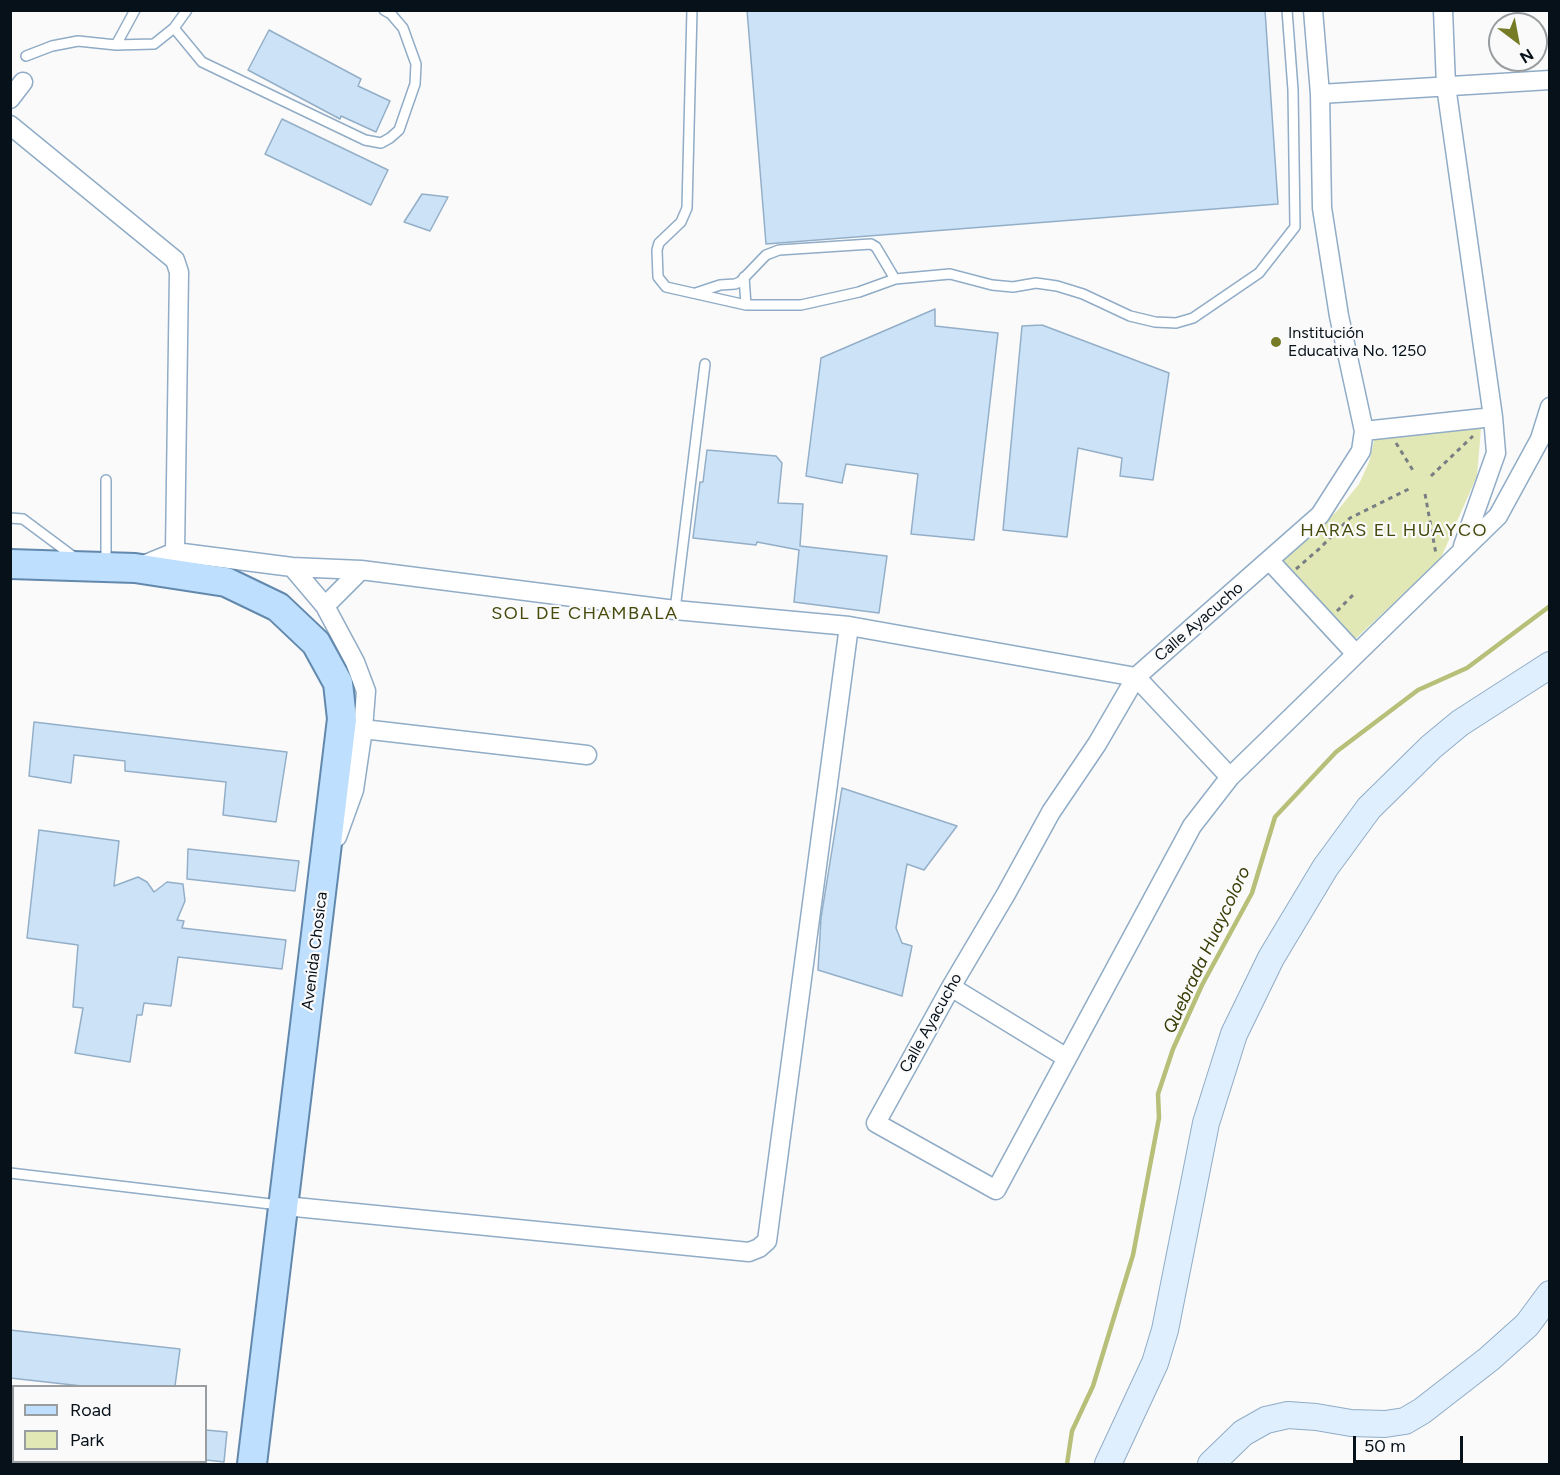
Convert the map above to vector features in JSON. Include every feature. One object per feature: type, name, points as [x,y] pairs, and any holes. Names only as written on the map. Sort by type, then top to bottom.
[{"type":"main road","name":"Avenida Chosica","points":[[10,564],[135,568],[226,582],[278,607],[316,643],[338,683],[342,719],[285,1206],[252,1464]]},
{"type":"main road","points":[[1108,1464],[1155,1363],[1165,1330],[1206,1123],[1234,1034],[1271,958],[1325,868],[1369,808],[1431,747],[1460,723],[1550,665]]},
{"type":"main road","points":[[1211,1464],[1243,1433],[1266,1420],[1288,1415],[1351,1423],[1385,1424],[1404,1421],[1422,1411],[1489,1359],[1527,1324],[1550,1294]]},
{"type":"street","points":[[1313,10],[1320,94],[1322,208],[1339,316],[1364,431],[1493,417]]},
{"type":"street","points":[[1443,10],[1446,86],[1493,417],[1496,453],[1461,551]]},
{"type":"street","points":[[1320,94],[1550,80]]},
{"type":"street","points":[[10,99],[23,82]]},
{"type":"street","points":[[10,125],[175,260],[179,272],[175,552]]},
{"type":"street","points":[[951,987],[1067,1058],[1192,826],[1230,777],[1498,516],[1540,439],[1550,407]]},
{"type":"street","name":"Calle Ayacucho","points":[[1067,1058],[996,1190],[876,1123],[1051,812],[1097,744],[1136,677],[1320,515],[1360,451],[1364,431]]},
{"type":"street","points":[[135,568],[175,552],[292,567],[361,570],[675,610],[849,626],[1136,677],[1230,777]]},
{"type":"street","points":[[1269,560],[1356,654]]},
{"type":"street","points":[[292,567],[325,606],[356,662],[366,691],[354,790],[325,870]]},
{"type":"street","points":[[325,606],[361,570]]},
{"type":"street","points":[[285,1206],[749,1252],[759,1248],[767,1241],[849,626]]},
{"type":"street","points":[[363,729],[587,755]]},
{"type":"lane","points":[[116,45],[135,10]]},
{"type":"lane","points":[[26,56],[52,46],[78,41],[116,45],[154,44],[174,28],[187,10]]},
{"type":"lane","points":[[174,28],[202,62],[365,140],[381,143],[399,130],[416,84],[416,64],[403,28],[391,14],[384,10]]},
{"type":"lane","points":[[692,10],[687,207],[681,222],[659,243],[657,250],[658,277],[666,287],[746,305],[801,305],[859,292],[895,279],[950,274],[992,285],[1013,287],[1036,283],[1057,286],[1083,294],[1130,316],[1155,322],[1176,323],[1194,318],[1259,273],[1296,227],[1293,90],[1287,10]]},
{"type":"lane","points":[[696,293],[720,285],[735,284],[771,252],[871,244],[876,247],[895,279]]},
{"type":"lane","points":[[744,277],[746,305]]},
{"type":"lane","points":[[675,610],[705,364]]},
{"type":"lane","points":[[10,518],[23,519],[96,566],[106,480]]},
{"type":"lane","points":[[10,1173],[285,1206]]},
{"type":"path","points":[[1431,476],[1493,417]]},
{"type":"path","points":[[1387,428],[1414,472]]},
{"type":"path","points":[[1286,578],[1350,518],[1411,488]]},
{"type":"path","points":[[1425,494],[1439,573]]},
{"type":"path","points":[[1326,621],[1355,593]]},
{"type":"green space","points":[[1481,428],[1477,476],[1440,560],[1352,642],[1278,565],[1337,511],[1359,484],[1369,462],[1375,437]]},
{"type":"building","points":[[747,10],[1265,10],[1278,204],[766,244]]},
{"type":"building","points":[[269,30],[361,79],[358,86],[390,101],[376,132],[341,116],[340,119],[248,70]]},
{"type":"building","points":[[282,119],[388,170],[371,205],[265,154]]},
{"type":"building","points":[[422,194],[448,197],[430,231],[404,222]]},
{"type":"building","points":[[935,309],[935,326],[998,333],[974,540],[911,534],[918,474],[846,464],[842,483],[806,476],[821,358]]},
{"type":"building","points":[[1042,325],[1169,373],[1153,480],[1120,476],[1122,458],[1078,448],[1067,537],[1003,530],[1022,326]]},
{"type":"building","points":[[707,450],[776,456],[782,463],[778,503],[803,504],[800,546],[887,556],[879,613],[794,602],[799,550],[757,542],[756,545],[693,538],[700,482],[703,482]]},
{"type":"building","points":[[34,722],[287,752],[276,822],[223,815],[226,782],[125,771],[125,761],[74,755],[71,783],[29,776]]},
{"type":"building","points":[[842,788],[957,826],[924,870],[907,864],[896,928],[902,943],[912,946],[902,996],[818,970],[821,918]]},
{"type":"building","points":[[39,830],[119,841],[114,886],[138,877],[147,882],[154,892],[167,882],[183,884],[185,901],[177,920],[184,921],[182,928],[286,940],[282,969],[178,957],[171,1006],[144,1003],[142,1015],[137,1015],[130,1062],[75,1053],[83,1008],[73,1007],[78,945],[27,938]]},
{"type":"building","points":[[188,849],[299,861],[295,891],[187,879]]},
{"type":"building","points":[[10,1330],[180,1349],[175,1385],[73,1385],[10,1378]]},
{"type":"building","points":[[207,1430],[227,1432],[224,1462],[207,1460]]},
{"type":"waterway","name":"Quebrada Huaycoloro","points":[[1067,1464],[1072,1431],[1093,1386],[1133,1255],[1159,1118],[1158,1094],[1173,1049],[1202,985],[1252,893],[1275,817],[1336,752],[1418,690],[1467,668],[1550,606]]},
{"type":"place","name":"Institución Educativa No. 1250","points":[[1276,342]]},
{"type":"district","name":"HARAS EL HUAYCO","points":[[1394,531]]},
{"type":"district","name":"SOL DE CHAMBALA","points":[[585,614]]}]
